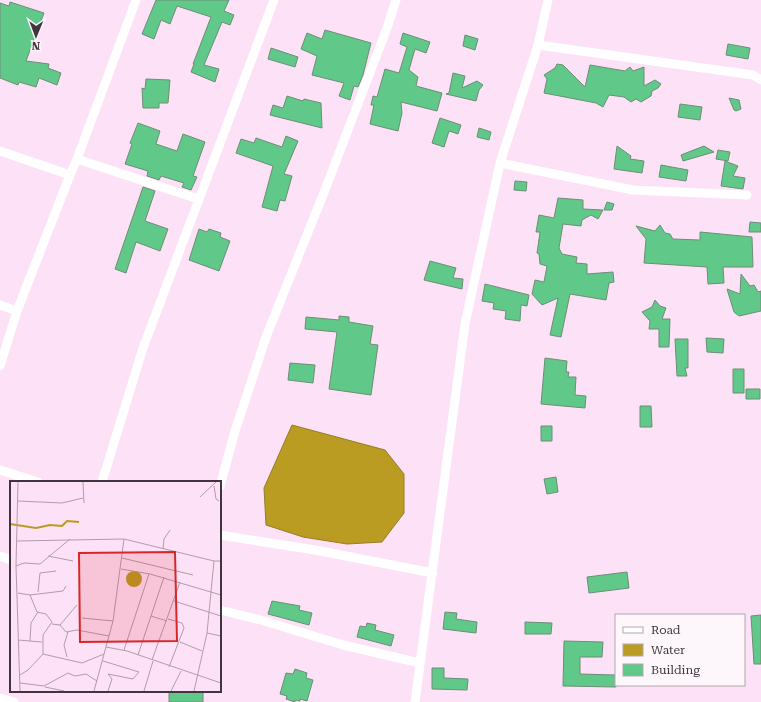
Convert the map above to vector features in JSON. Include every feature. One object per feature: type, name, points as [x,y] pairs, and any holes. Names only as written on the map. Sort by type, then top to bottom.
[{"type":"street","points":[[0,366],[17,311],[77,159],[136,0]]},
{"type":"street","points":[[102,481],[143,348],[274,0]]},
{"type":"street","points":[[221,482],[235,431],[266,337],[323,195],[387,28],[396,0]]},
{"type":"street","points":[[415,702],[465,324],[500,162],[538,45],[548,0]]},
{"type":"street","points":[[538,45],[753,75],[761,80]]},
{"type":"street","points":[[0,151],[70,174]]},
{"type":"street","points":[[77,159],[198,199]]},
{"type":"street","points":[[500,162],[633,190],[747,195]]},
{"type":"street","points":[[0,305],[17,311]]},
{"type":"street","points":[[0,470],[35,481]]},
{"type":"street","points":[[221,535],[316,550],[433,573]]},
{"type":"street","points":[[0,556],[10,560]]},
{"type":"street","points":[[221,610],[261,620],[343,645],[420,663]]},
{"type":"street","points":[[0,698],[14,702]]},
{"type":"water","points":[[292,425],[385,450],[404,474],[404,513],[382,542],[347,544],[303,537],[266,525],[264,488]]},
{"type":"building","points":[[156,0],[229,0],[224,11],[234,15],[230,25],[222,22],[204,65],[219,69],[215,82],[191,72],[211,17],[177,6],[170,24],[161,20],[154,39],[142,34]]},
{"type":"building","points":[[10,2],[44,13],[26,61],[49,64],[48,68],[61,73],[57,85],[39,78],[36,87],[19,82],[18,85],[0,78],[0,3],[9,6]]},
{"type":"building","points":[[325,30],[371,43],[363,75],[358,87],[354,86],[350,100],[339,96],[344,83],[312,75],[317,56],[301,49],[307,33],[322,39]]},
{"type":"building","points":[[403,33],[430,42],[426,53],[415,49],[409,70],[418,77],[416,86],[442,93],[437,111],[401,102],[402,113],[398,131],[370,124],[374,105],[371,105],[373,96],[377,97],[385,69],[399,73],[407,47],[400,44]]},
{"type":"building","points":[[465,35],[478,39],[475,50],[463,46]]},
{"type":"building","points":[[728,44],[750,48],[748,59],[726,55]]},
{"type":"building","points":[[271,48],[298,57],[295,67],[268,59]]},
{"type":"building","points":[[557,64],[563,65],[585,87],[590,65],[625,71],[630,67],[633,71],[644,67],[644,86],[655,80],[661,84],[658,88],[652,91],[651,96],[641,102],[636,99],[631,102],[624,97],[609,95],[603,107],[596,103],[544,93],[547,79],[544,75],[555,68]]},
{"type":"building","points":[[453,73],[465,76],[462,88],[477,81],[483,85],[479,90],[476,101],[446,94],[449,93]]},
{"type":"building","points":[[146,79],[170,80],[168,103],[159,103],[159,108],[143,108],[142,88],[145,89]]},
{"type":"building","points":[[287,96],[303,101],[304,99],[321,103],[322,128],[270,115],[273,105],[283,108]]},
{"type":"building","points":[[729,98],[739,100],[741,109],[736,111],[734,110]]},
{"type":"building","points":[[680,104],[702,107],[700,120],[678,117]]},
{"type":"building","points":[[440,118],[461,125],[458,134],[449,131],[444,147],[432,143]]},
{"type":"building","points":[[138,123],[160,131],[156,144],[177,151],[183,134],[205,142],[193,176],[197,177],[191,190],[182,187],[184,183],[161,176],[159,180],[147,176],[148,171],[125,164],[132,144],[130,143]]},
{"type":"building","points":[[479,128],[491,132],[489,140],[477,137]]},
{"type":"building","points":[[286,136],[298,141],[284,174],[292,176],[285,201],[280,200],[277,211],[262,207],[273,166],[236,153],[241,139],[254,143],[256,138],[282,147]]},
{"type":"building","points":[[617,146],[631,156],[630,159],[644,161],[642,173],[614,169]]},
{"type":"building","points":[[704,146],[714,152],[683,161],[681,155]]},
{"type":"building","points":[[718,150],[730,152],[728,161],[716,159]]},
{"type":"building","points":[[725,161],[738,166],[733,176],[745,178],[743,189],[721,186]]},
{"type":"building","points":[[661,165],[688,170],[686,181],[659,177]]},
{"type":"building","points":[[515,181],[527,182],[526,191],[514,190]]},
{"type":"building","points":[[143,187],[155,191],[145,221],[168,229],[160,251],[136,242],[126,273],[115,269]]},
{"type":"building","points":[[558,198],[583,200],[583,209],[603,210],[598,219],[591,215],[582,220],[581,226],[563,224],[559,248],[562,254],[577,257],[576,263],[587,264],[587,274],[613,272],[614,282],[609,283],[606,300],[570,294],[561,337],[550,335],[558,298],[542,305],[532,294],[535,280],[544,282],[547,266],[540,264],[539,254],[537,253],[540,232],[536,232],[539,215],[554,218]]},
{"type":"building","points":[[607,202],[614,204],[612,210],[604,210]]},
{"type":"building","points":[[750,222],[761,223],[761,232],[749,232]]},
{"type":"building","points":[[660,225],[665,233],[670,234],[673,239],[700,240],[700,232],[752,237],[753,267],[723,267],[724,283],[708,284],[707,267],[644,263],[646,239],[636,226],[655,231]]},
{"type":"building","points":[[199,229],[207,232],[209,229],[221,233],[220,237],[230,241],[219,271],[189,260]]},
{"type":"building","points":[[430,261],[456,268],[453,278],[463,279],[462,289],[424,280]]},
{"type":"building","points":[[741,274],[750,286],[754,285],[758,292],[761,291],[761,311],[739,316],[734,312],[727,289],[740,294]]},
{"type":"building","points":[[485,284],[529,295],[527,306],[521,305],[520,321],[505,319],[506,311],[493,309],[494,303],[482,301]]},
{"type":"building","points":[[655,300],[660,306],[666,308],[662,319],[670,319],[669,347],[659,347],[659,329],[649,329],[650,321],[642,312],[652,307]]},
{"type":"building","points":[[339,316],[349,317],[349,322],[373,326],[370,344],[378,345],[371,395],[329,389],[337,332],[305,329],[306,317],[339,320]]},
{"type":"building","points":[[706,338],[724,339],[723,353],[707,352]]},
{"type":"building","points":[[675,339],[688,339],[688,368],[685,368],[687,376],[677,376]]},
{"type":"building","points":[[545,358],[567,361],[566,372],[569,372],[568,377],[576,377],[575,395],[586,396],[585,408],[541,404]]},
{"type":"building","points":[[290,363],[315,365],[313,383],[288,380]]},
{"type":"building","points":[[733,369],[744,369],[744,393],[733,393]]},
{"type":"building","points":[[746,389],[760,389],[760,399],[746,399]]},
{"type":"building","points":[[640,406],[651,406],[652,427],[640,427]]},
{"type":"building","points":[[541,426],[552,426],[552,441],[541,441]]},
{"type":"building","points":[[556,477],[558,492],[547,494],[544,479]]},
{"type":"building","points":[[627,572],[629,588],[589,593],[587,577]]},
{"type":"building","points":[[272,601],[300,606],[299,610],[312,613],[309,625],[268,614]]},
{"type":"building","points":[[445,612],[457,613],[456,619],[477,622],[476,633],[443,629]]},
{"type":"building","points":[[761,615],[761,664],[754,664],[751,616]]},
{"type":"building","points":[[525,622],[552,623],[551,634],[525,634]]},
{"type":"building","points":[[367,623],[376,625],[375,630],[394,635],[391,646],[357,637],[360,626],[366,627]]},
{"type":"building","points":[[564,641],[603,642],[602,657],[580,657],[580,674],[615,675],[616,687],[563,686]]},
{"type":"building","points":[[432,668],[444,668],[444,678],[468,679],[467,690],[432,689]]},
{"type":"building","points":[[295,669],[307,673],[306,678],[313,680],[307,701],[300,699],[300,701],[295,700],[295,702],[286,699],[287,696],[280,694],[286,673],[293,674]]},
{"type":"building","points":[[169,692],[203,692],[203,702],[169,702]]}]
